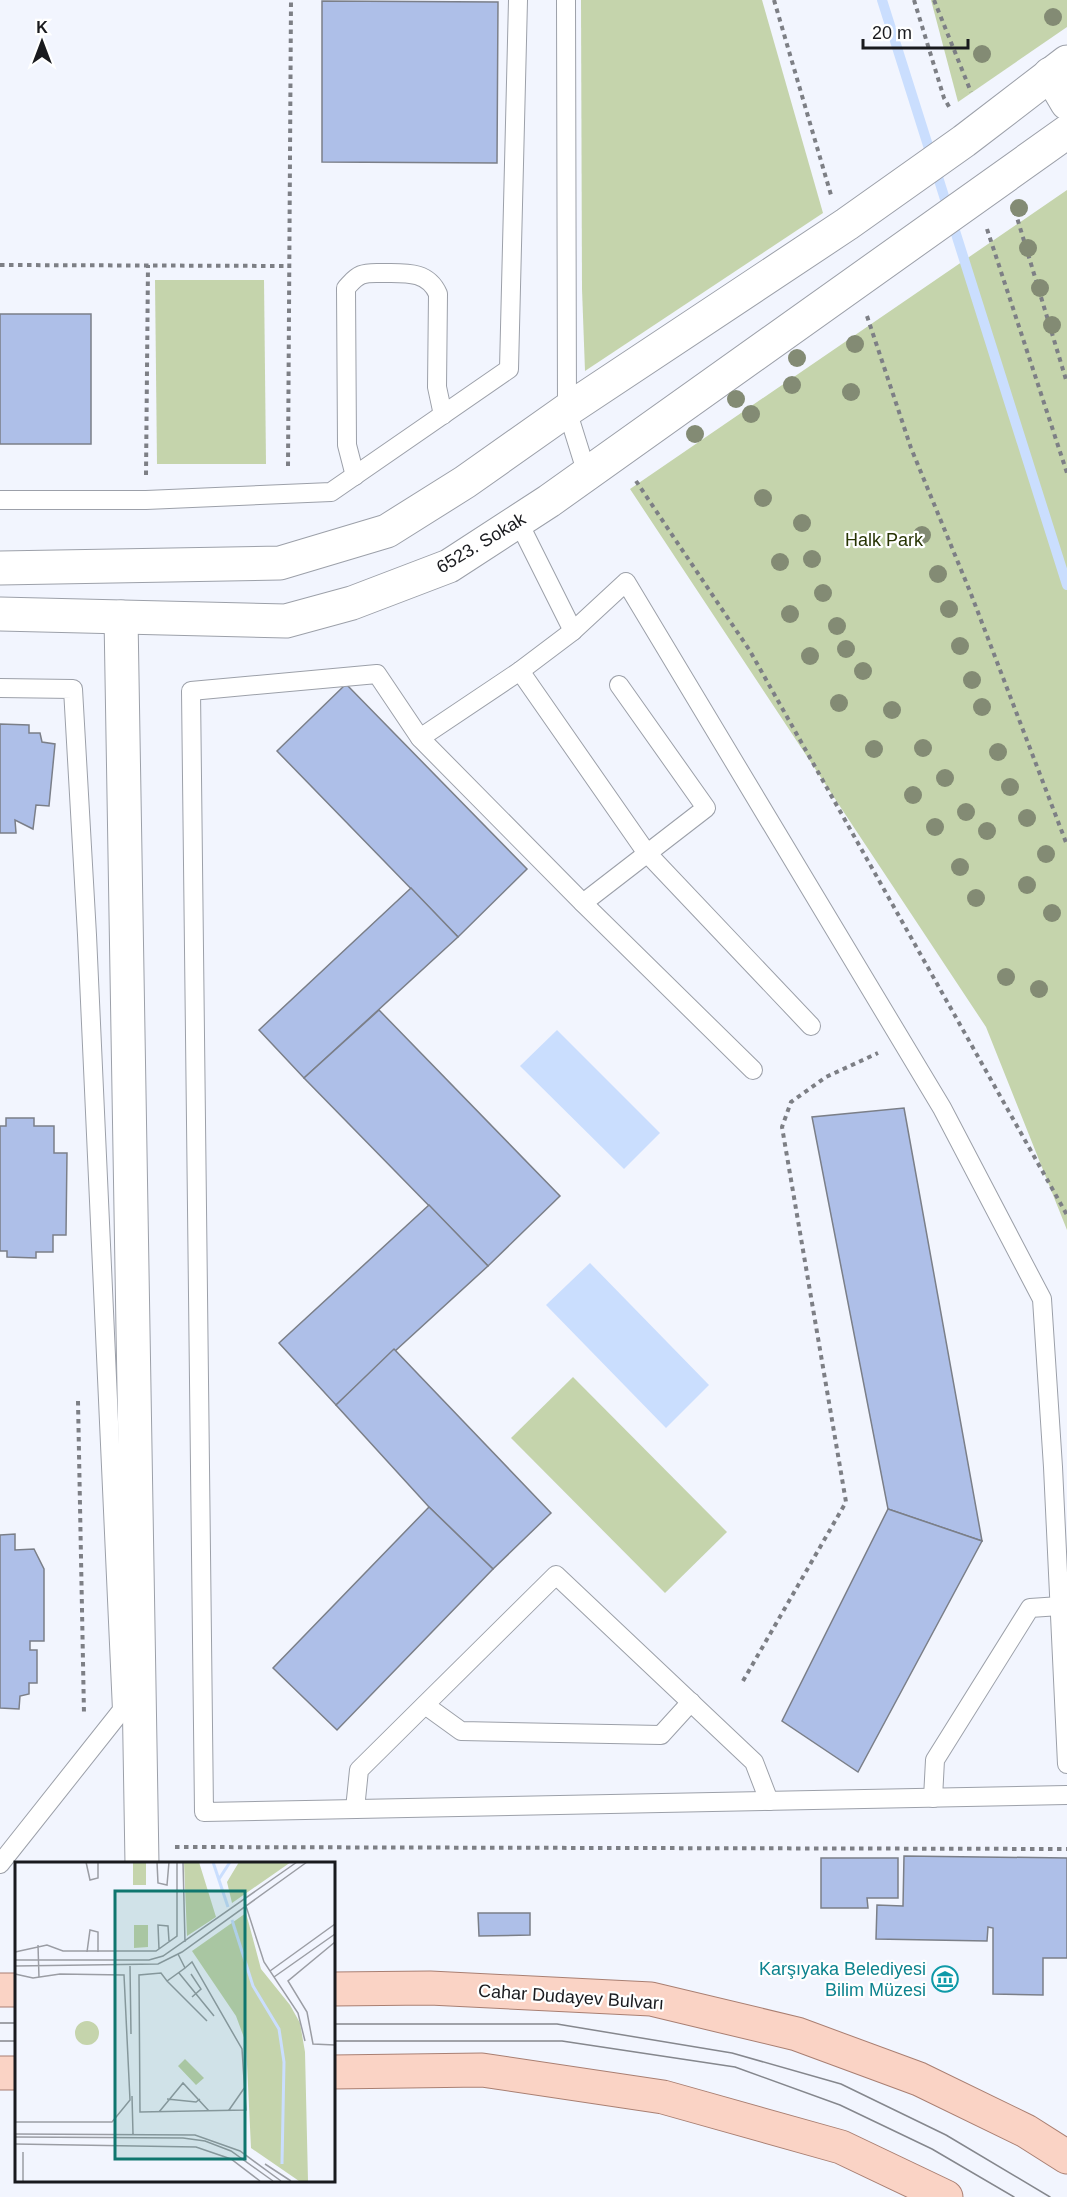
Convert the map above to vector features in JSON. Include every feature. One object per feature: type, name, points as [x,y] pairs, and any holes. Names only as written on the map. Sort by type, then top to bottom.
[{"type":"main road","name":"Cahar Dudayev Bulvarı","points":[[334,1989],[430,1988],[651,1999],[797,2034],[918,2079],[1026,2131],[1067,2155]]},
{"type":"main road","points":[[334,2072],[482,2070],[663,2097],[841,2147],[946,2197]]},
{"type":"street","points":[[0,568],[280,563],[387,531],[465,482],[841,213],[1059,68],[1067,103]]},
{"type":"street","name":"6523. Sokak","points":[[0,614],[285,621],[352,603],[449,566],[617,452],[862,293],[981,210],[1005,176],[1067,132]]},
{"type":"street","points":[[122,617],[142,1855]]},
{"type":"lane","points":[[0,500],[146,500],[331,492],[509,369],[518,0]]},
{"type":"lane","points":[[566,0],[567,410],[587,474]]},
{"type":"lane","points":[[355,476],[347,445],[346,288],[354,279],[369,273],[408,273],[419,274],[435,285],[438,294],[437,387],[443,415]]},
{"type":"lane","points":[[518,521],[573,631]]},
{"type":"lane","points":[[420,738],[519,671],[573,631],[626,582],[942,1107],[1042,1299],[1053,1467],[1067,1764]]},
{"type":"lane","points":[[519,671],[646,852],[811,1026]]},
{"type":"lane","points":[[753,1070],[420,738],[377,674],[191,691],[204,1812],[1067,1795]]},
{"type":"lane","points":[[583,903],[706,807],[619,685]]},
{"type":"lane","points":[[0,688],[74,689],[88,946],[122,1710],[0,1863]]},
{"type":"lane","points":[[355,1809],[359,1770],[556,1575],[754,1762],[769,1801]]},
{"type":"lane","points":[[933,1798],[935,1760],[1030,1608],[1060,1606]]},
{"type":"lane","points":[[425,1705],[462,1731],[661,1735],[691,1702]]},
{"type":"path","points":[[288,494],[291,0]]},
{"type":"path","points":[[774,0],[829,192],[841,213]]},
{"type":"path","points":[[914,0],[944,98],[968,128]]},
{"type":"path","points":[[934,0],[968,128]]},
{"type":"path","points":[[1005,176],[1067,383]]},
{"type":"path","points":[[981,210],[1067,473]]},
{"type":"path","points":[[0,265],[289,266]]},
{"type":"path","points":[[146,500],[148,265]]},
{"type":"path","points":[[862,293],[911,448],[971,594],[1067,845]]},
{"type":"path","points":[[617,452],[750,651],[1067,1215]]},
{"type":"path","points":[[742,1681],[846,1502],[782,1127],[791,1102],[826,1077],[902,1041]]},
{"type":"path","points":[[142,1855],[1067,1849]]},
{"type":"green space","points":[[581,0],[762,0],[823,213],[585,371],[582,289]]},
{"type":"green space","points":[[931,0],[1067,0],[1067,27],[958,102]]},
{"type":"green space","name":"Halk Park","points":[[1067,190],[1067,1230],[986,1027],[630,489]]},
{"type":"green space","points":[[155,280],[264,280],[266,464],[157,464]]},
{"type":"green space","points":[[573,1377],[727,1532],[665,1593],[511,1438]]},
{"type":"water","points":[[557,1030],[660,1133],[624,1169],[520,1066]]},
{"type":"water","points":[[590,1263],[709,1385],[666,1428],[546,1305]]},
{"type":"building","points":[[322,1],[498,2],[497,163],[322,162]]},
{"type":"building","points":[[0,314],[91,314],[91,444],[0,444]]},
{"type":"building","points":[[346,684],[527,869],[458,937],[277,751]]},
{"type":"building","points":[[0,724],[29,725],[29,733],[40,733],[42,742],[55,744],[49,806],[36,805],[33,829],[15,820],[16,833],[0,833]]},
{"type":"building","points":[[411,888],[458,937],[304,1078],[259,1030]]},
{"type":"building","points":[[379,1010],[560,1196],[488,1266],[304,1078]]},
{"type":"building","points":[[904,1108],[982,1541],[888,1509],[812,1117]]},
{"type":"building","points":[[6,1118],[34,1118],[34,1126],[54,1126],[54,1153],[67,1153],[66,1235],[53,1235],[53,1252],[36,1252],[36,1258],[7,1257],[7,1251],[0,1251],[0,1126],[6,1126]]},
{"type":"building","points":[[429,1205],[488,1266],[336,1405],[279,1343]]},
{"type":"building","points":[[394,1349],[551,1513],[493,1569],[429,1507],[336,1405]]},
{"type":"building","points":[[429,1507],[493,1569],[337,1730],[273,1668]]},
{"type":"building","points":[[888,1509],[982,1541],[858,1772],[782,1721]]},
{"type":"building","points":[[15,1534],[15,1550],[34,1549],[44,1569],[44,1641],[30,1641],[30,1650],[37,1650],[37,1683],[29,1683],[29,1694],[20,1696],[19,1709],[0,1708],[0,1535]]},
{"type":"building","points":[[904,1856],[1067,1858],[1067,1958],[1043,1958],[1043,1995],[993,1994],[993,1928],[988,1927],[987,1941],[876,1939],[877,1905],[903,1906]]},
{"type":"building","points":[[821,1858],[898,1858],[898,1898],[867,1898],[868,1908],[821,1908]]},
{"type":"building","points":[[478,1913],[530,1913],[530,1935],[479,1936]]},
{"type":"waterway","points":[[882,0],[1067,585]]},
{"type":"tram line","points":[[0,2023],[15,2023]]},
{"type":"tram line","points":[[334,2024],[557,2024],[732,2053],[841,2084],[946,2135],[1050,2197]]},
{"type":"tram line","points":[[0,2041],[15,2041]]},
{"type":"tram line","points":[[334,2041],[562,2041],[735,2067],[840,2105],[932,2149],[1014,2197]]},
{"type":"place","name":"Karşıyaka Belediyesi Bilim Müzesi","points":[[945,1979]]}]
